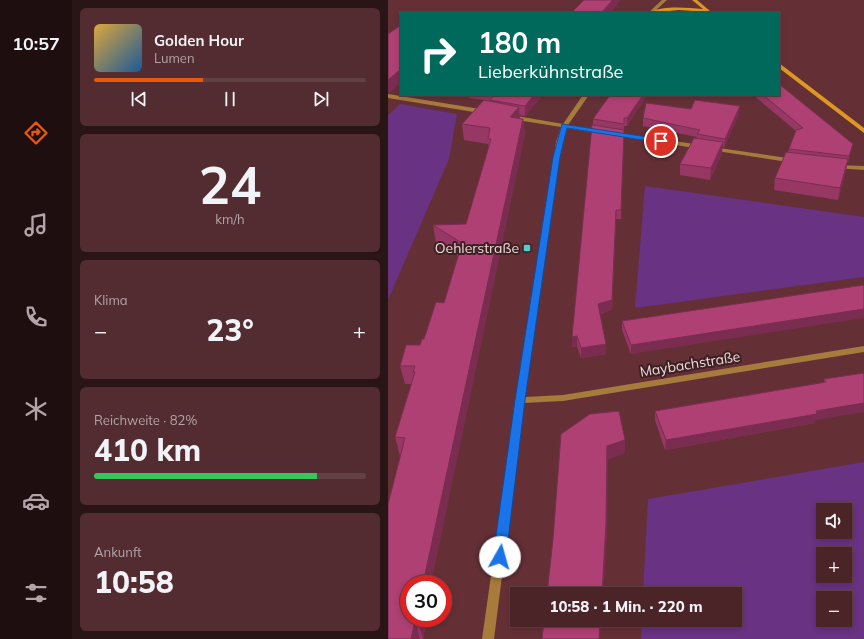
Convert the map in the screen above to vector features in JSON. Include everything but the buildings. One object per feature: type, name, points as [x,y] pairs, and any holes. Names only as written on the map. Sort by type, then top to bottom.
[{"type":"main road","points":[[694,0],[710,12]]},
{"type":"main road","points":[[653,12],[663,9],[678,8],[710,12]]},
{"type":"main road","points":[[780,66],[864,131]]},
{"type":"street","points":[[651,12],[665,0]]},
{"type":"street","points":[[388,96],[476,109],[496,115]]},
{"type":"street","points":[[488,639],[520,400],[559,142],[564,126],[585,96]]},
{"type":"street","points":[[503,116],[804,163]]},
{"type":"street","points":[[827,166],[864,168]]},
{"type":"street","name":"Maybachstraße","points":[[520,400],[563,398],[864,349]]},
{"type":"shaded area","points":[[400,104],[457,114],[449,159],[388,300],[388,115]]},
{"type":"shaded area","points":[[645,186],[864,217],[864,277],[635,308]]},
{"type":"shaded area","points":[[864,462],[864,639],[641,639],[642,627],[742,627],[742,587],[643,587],[648,499]]},
{"type":"place","name":"Oehlerstraße","points":[[527,248]]},
{"type":"route","points":[[500,557],[520,400],[556,157],[564,126],[661,141]]}]
